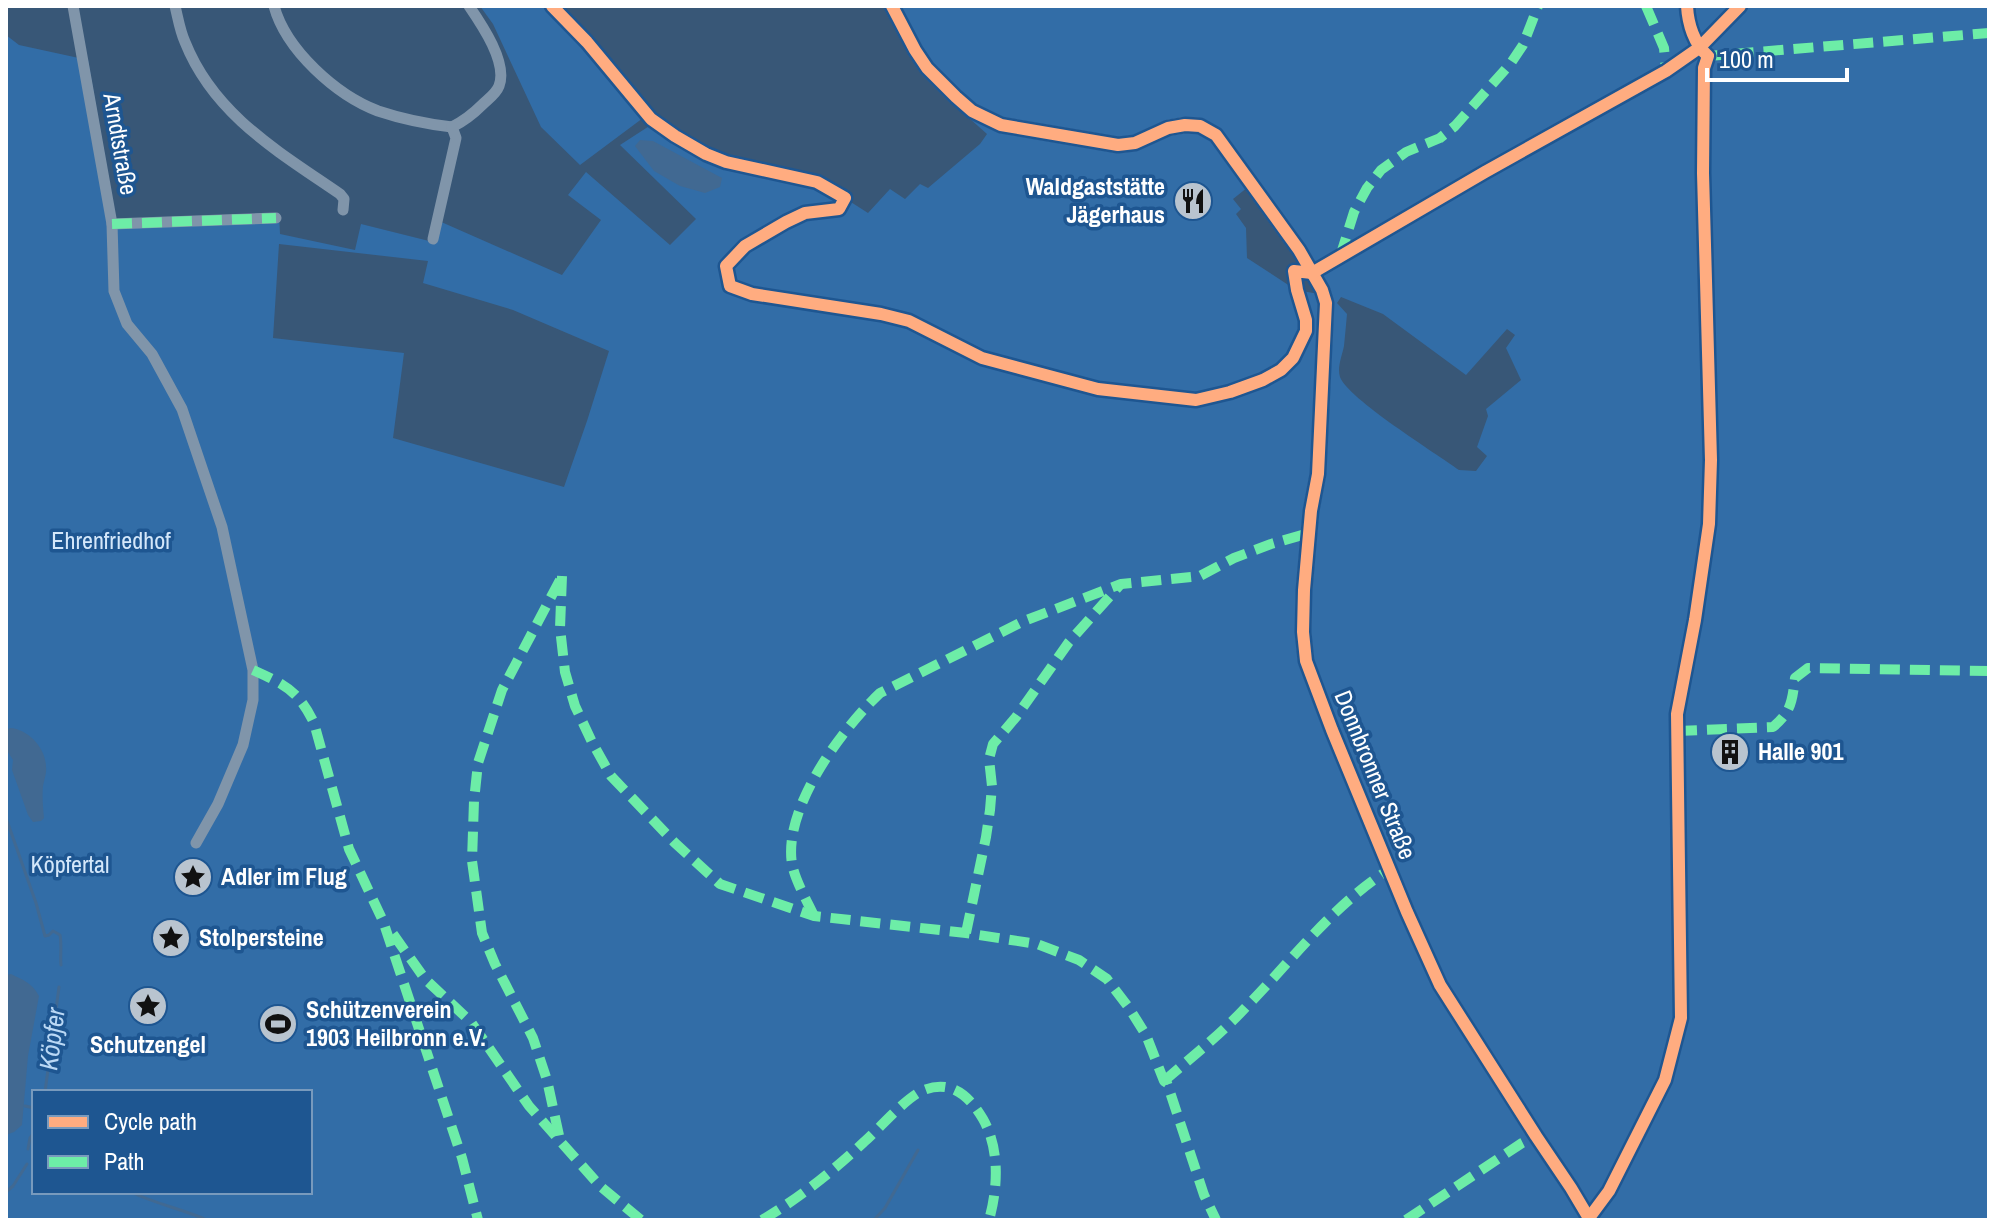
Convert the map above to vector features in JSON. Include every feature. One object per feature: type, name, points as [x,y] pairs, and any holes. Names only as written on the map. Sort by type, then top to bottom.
[{"type":"street","name":"Arndtstraße","points":[[73,6],[112,224],[276,218]]},
{"type":"street","points":[[175,6],[184,41],[205,80],[226,106],[280,155],[340,194],[344,199],[343,210]]},
{"type":"street","points":[[274,6],[287,35],[306,61],[340,89],[376,110],[421,123],[452,127],[498,90],[501,73],[498,57],[469,6]]},
{"type":"street","name":"Donnbronner Straße","points":[[892,6],[927,68],[972,111],[1001,125],[1118,145],[1135,143],[1168,128],[1185,125],[1200,126],[1216,135],[1299,250],[1326,303],[1318,474],[1311,511],[1304,590],[1306,661],[1407,912],[1440,985],[1590,1220]]},
{"type":"street","points":[[433,239],[456,138],[452,127]]},
{"type":"street","points":[[112,224],[114,291],[127,324],[152,354],[182,409],[222,527],[253,670],[253,700],[243,745],[218,804],[196,843]]},
{"type":"green space","points":[[480,6],[545,6],[643,118],[580,165],[541,127],[493,24]]},
{"type":"green space","points":[[892,6],[1989,6],[1989,1220],[6,1220],[6,35],[19,45],[88,60],[116,220],[279,213],[280,234],[355,250],[361,224],[433,242],[439,221],[562,275],[601,220],[568,195],[586,172],[670,245],[696,219],[620,145],[657,121],[705,152],[807,179],[868,213],[890,189],[905,199],[920,184],[928,188],[980,144],[987,134],[951,102]],"holes":[[[1248,187],[1319,294],[1296,290],[1247,258],[1246,228],[1236,214],[1241,209],[1233,199]],[[279,244],[428,261],[423,283],[513,310],[609,351],[564,487],[393,438],[404,353],[273,338]],[[1341,297],[1383,314],[1466,375],[1507,329],[1515,335],[1506,348],[1521,380],[1486,409],[1488,416],[1477,447],[1487,456],[1476,471],[1459,470],[1375,411],[1346,386],[1339,369],[1347,314],[1337,303]]]},
{"type":"shaded area","points":[[640,140],[653,141],[722,178],[720,187],[705,193],[680,186],[654,171],[635,146]]},
{"type":"shaded area","points":[[10,728],[29,736],[43,753],[46,769],[44,818],[41,821],[33,822],[28,815],[12,770],[13,760],[6,749],[6,730]]},
{"type":"shaded area","points":[[11,974],[31,985],[39,996],[28,1056],[22,1125],[6,1135],[6,975]]},
{"type":"waterway","name":"Köpfer","points":[[6,818],[45,936],[53,931],[60,935],[61,965]]},
{"type":"waterway","name":"Köpfer","points":[[45,1090],[59,987]]},
{"type":"waterway","points":[[25,1106],[32,1108]]},
{"type":"waterway","name":"Köpfer","points":[[28,1149],[32,1136]]},
{"type":"waterway","points":[[874,1220],[885,1208],[918,1150]]},
{"type":"waterway","points":[[6,1192],[27,1164]]},
{"type":"waterway","points":[[136,1194],[207,1220]]},
{"type":"marked path","points":[[1340,257],[1354,212],[1381,170],[1406,152],[1440,138],[1455,126],[1511,63],[1523,45],[1538,6]]},
{"type":"marked path","points":[[1646,6],[1664,48],[1666,71]]},
{"type":"marked path","points":[[1705,53],[1708,56],[1989,33]]},
{"type":"marked path","points":[[112,224],[276,218]]},
{"type":"marked path","points":[[814,916],[792,864],[796,819],[818,771],[849,727],[880,693],[1024,621],[1121,584],[1200,576],[1234,558],[1309,533]]},
{"type":"marked path","points":[[562,576],[560,628],[565,672],[575,706],[611,776],[675,843],[720,884],[814,916],[1037,944],[1079,960],[1107,979],[1146,1035],[1167,1083],[1204,1195],[1216,1220]]},
{"type":"marked path","points":[[560,580],[502,690],[478,763],[472,861],[482,933],[533,1038],[547,1080],[560,1140]]},
{"type":"marked path","points":[[966,933],[990,810],[992,786],[989,759],[993,744],[1069,642],[1120,585]]},
{"type":"marked path","points":[[1677,731],[1773,727],[1790,705],[1795,678],[1808,668],[1989,671]]},
{"type":"marked path","points":[[253,670],[290,690],[314,723],[349,849],[383,921],[462,1158],[478,1220]]},
{"type":"marked path","points":[[1164,1081],[1237,1016],[1350,899],[1390,869]]},
{"type":"marked path","points":[[393,934],[425,979],[471,1022],[529,1106],[600,1186],[641,1220]]},
{"type":"marked path","points":[[762,1220],[828,1174],[909,1099],[934,1087],[952,1089],[966,1097],[989,1131],[996,1169],[989,1220]]},
{"type":"marked path","points":[[1406,1220],[1536,1136]]},
{"type":"cycle path","points":[[552,6],[587,42],[651,119],[675,136],[726,162],[817,182],[845,198],[839,209],[805,213],[745,246],[726,266],[730,286],[752,294],[909,321],[982,358],[1098,389],[1196,400],[1263,380],[1281,370],[1293,358],[1306,331],[1294,271],[1312,273]]},
{"type":"cycle path","points":[[892,6],[927,68],[972,111],[1001,125],[1118,145],[1135,143],[1168,128],[1185,125],[1200,126],[1216,135],[1299,250],[1322,290],[1326,303],[1318,474],[1311,511],[1304,590],[1306,661],[1407,912],[1440,985],[1590,1220]]},
{"type":"cycle path","points":[[1589,1218],[1609,1191],[1665,1080],[1681,1018],[1677,714],[1709,524],[1711,460],[1703,173],[1704,68],[1708,56],[1693,33],[1687,6]]},
{"type":"cycle path","points":[[1312,273],[1666,71],[1699,48],[1740,6]]},
{"type":"place","name":"Waldgaststätte Jägerhaus","points":[[1193,201]]},
{"type":"place","name":"Halle 901","points":[[1730,752]]},
{"type":"place","name":"Adler im Flug","points":[[193,877]]},
{"type":"place","name":"Stolpersteine","points":[[171,938]]},
{"type":"place","name":"Schutzengel","points":[[148,1006]]},
{"type":"place","name":"Schützenverein 1903 Heilbronn e.V.","points":[[278,1024]]},
{"type":"park label","name":"Ehrenfriedhof","points":[[111,541]]},
{"type":"park label","name":"Köpfertal","points":[[70,865]]}]
